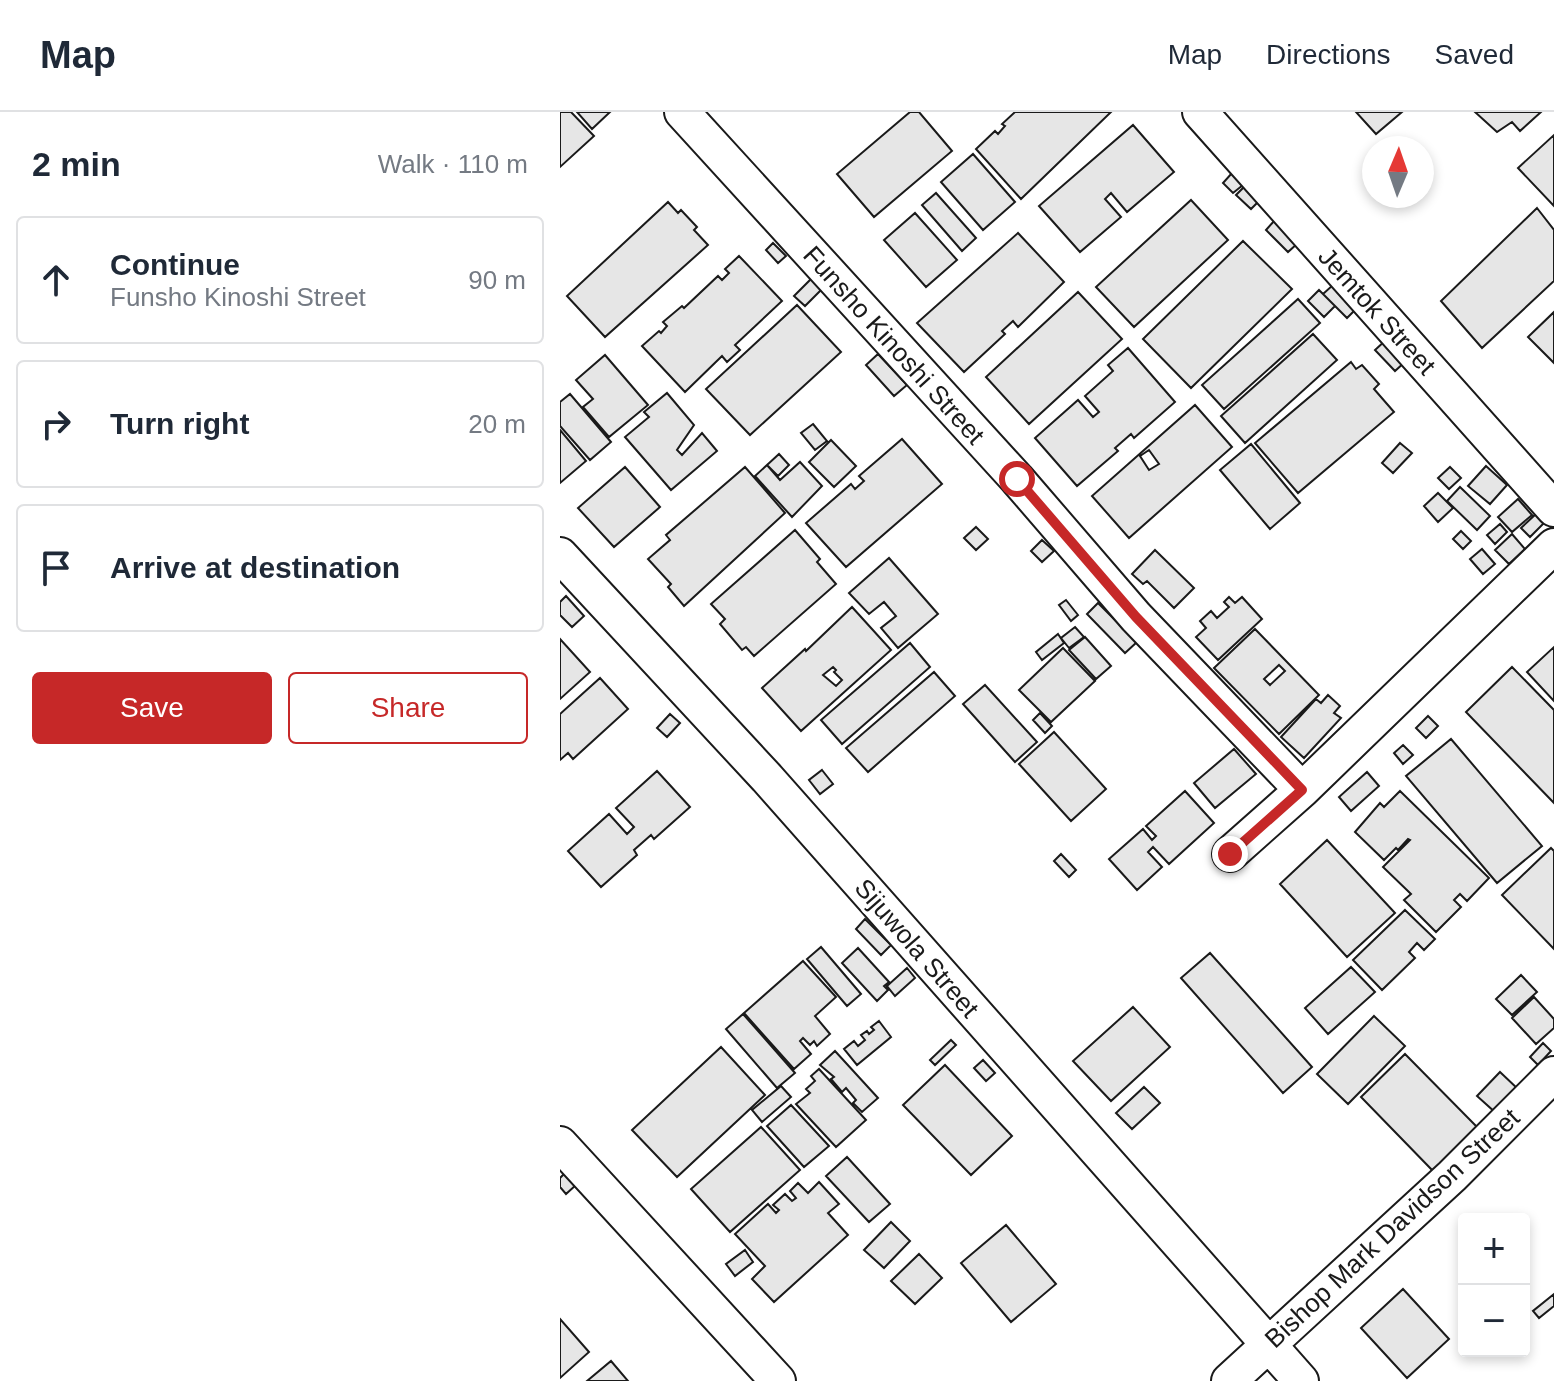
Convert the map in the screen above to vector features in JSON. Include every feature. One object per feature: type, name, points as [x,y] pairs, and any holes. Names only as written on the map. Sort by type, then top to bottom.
[{"type":"street","name":"Funsho Kinoshi Street","points":[[682,112],[1017,479],[1136,617],[1302,790]]},
{"type":"street","name":"Jemtok Street","points":[[1200,112],[1554,509]]},
{"type":"street","points":[[1230,854],[1302,790],[1554,546]]},
{"type":"street","name":"Sijuwola Street","points":[[560,555],[767,778],[1301,1381]]},
{"type":"street","name":"Bishop Mark Davidson Street","points":[[1229,1381],[1452,1176],[1554,1074]]},
{"type":"street","points":[[560,1144],[778,1381]]},
{"type":"building","points":[[560,112],[571,112],[594,136],[560,167]]},
{"type":"building","points":[[577,112],[610,112],[592,129]]},
{"type":"building","points":[[910,112],[919,112],[952,151],[874,217],[837,174]]},
{"type":"building","points":[[1015,112],[1111,112],[1021,199],[976,149],[995,131],[998,134],[1005,126],[1002,124]]},
{"type":"building","points":[[1356,112],[1402,112],[1376,134]]},
{"type":"building","points":[[1475,112],[1541,112],[1520,131],[1512,122],[1497,132]]},
{"type":"building","points":[[1133,125],[1174,172],[1127,212],[1111,193],[1105,199],[1121,217],[1080,252],[1039,206]]},
{"type":"building","points":[[1554,135],[1554,206],[1518,168]]},
{"type":"building","points":[[973,154],[1015,202],[983,230],[941,182]]},
{"type":"building","points":[[1232,173],[1243,185],[1233,193],[1223,183]]},
{"type":"building","points":[[1244,187],[1259,201],[1251,209],[1236,195]]},
{"type":"building","points":[[936,193],[976,238],[962,251],[922,205]]},
{"type":"building","points":[[1191,200],[1228,240],[1134,327],[1096,287]]},
{"type":"building","points":[[668,202],[678,213],[681,210],[697,227],[694,230],[708,245],[605,337],[567,296]]},
{"type":"building","points":[[1537,208],[1554,230],[1554,281],[1482,348],[1441,301]]},
{"type":"building","points":[[915,213],[957,260],[926,287],[884,240]]},
{"type":"building","points":[[1275,220],[1298,243],[1288,252],[1266,230]]},
{"type":"building","points":[[1018,233],[1064,282],[1018,327],[1013,321],[1002,331],[1005,334],[964,372],[917,323]]},
{"type":"building","points":[[1243,241],[1292,289],[1191,388],[1143,339]]},
{"type":"building","points":[[773,243],[786,256],[778,263],[766,250]]},
{"type":"building","points":[[739,256],[782,301],[735,345],[740,350],[727,362],[722,356],[685,392],[642,346],[659,331],[661,333],[667,326],[663,322],[682,306],[684,308],[718,276],[722,280],[729,273],[725,269]]},
{"type":"building","points":[[816,274],[827,284],[805,306],[794,296]]},
{"type":"building","points":[[1334,284],[1358,307],[1347,318],[1323,294]]},
{"type":"building","points":[[1319,290],[1335,306],[1324,317],[1308,301]]},
{"type":"building","points":[[1078,292],[1122,339],[1029,424],[986,377]]},
{"type":"building","points":[[1298,299],[1320,323],[1224,409],[1202,385]]},
{"type":"building","points":[[797,305],[841,352],[750,435],[706,389]]},
{"type":"building","points":[[1554,312],[1554,363],[1528,337]]},
{"type":"building","points":[[1313,334],[1337,360],[1245,443],[1221,416]]},
{"type":"building","points":[[1386,340],[1406,361],[1395,371],[1375,350]]},
{"type":"building","points":[[1128,348],[1175,402],[1134,438],[1131,434],[1115,448],[1118,451],[1077,486],[1035,438],[1078,400],[1093,417],[1099,412],[1085,396],[1113,371],[1108,365]]},
{"type":"building","points":[[878,354],[907,385],[894,396],[866,365]]},
{"type":"building","points":[[605,355],[648,405],[609,437],[583,407],[593,399],[576,380]]},
{"type":"building","points":[[1351,362],[1356,369],[1362,365],[1379,384],[1374,389],[1394,412],[1298,493],[1255,443]]},
{"type":"building","points":[[667,393],[694,425],[677,450],[682,455],[702,433],[717,451],[671,490],[625,437],[649,417],[644,412]]},
{"type":"building","points":[[570,394],[611,442],[590,460],[560,426],[560,402]]},
{"type":"building","points":[[1195,405],[1232,447],[1129,538],[1092,496]],"holes":[[[1149,450],[1159,464],[1149,470],[1140,456]]]},
{"type":"building","points":[[813,424],[827,441],[815,450],[801,433]]},
{"type":"building","points":[[560,430],[586,461],[560,483]]},
{"type":"building","points":[[902,439],[942,484],[846,567],[806,523],[851,484],[855,489],[864,481],[859,476]]},
{"type":"building","points":[[831,440],[856,466],[834,487],[809,462]]},
{"type":"building","points":[[1400,443],[1412,453],[1393,473],[1382,463]]},
{"type":"building","points":[[1251,444],[1300,503],[1270,529],[1220,470]]},
{"type":"building","points":[[779,454],[789,465],[778,476],[767,465]]},
{"type":"building","points":[[800,462],[822,486],[792,517],[755,476],[767,465],[780,480]]},
{"type":"building","points":[[1486,466],[1507,485],[1490,504],[1468,486]]},
{"type":"building","points":[[625,467],[660,507],[614,547],[578,508]]},
{"type":"building","points":[[745,467],[785,513],[684,606],[668,587],[671,584],[648,559],[670,540],[666,535]]},
{"type":"building","points":[[1450,467],[1461,478],[1449,489],[1438,478]]},
{"type":"building","points":[[1460,487],[1490,516],[1477,530],[1447,501]]},
{"type":"building","points":[[1438,493],[1453,508],[1438,522],[1424,506]]},
{"type":"building","points":[[1518,499],[1532,515],[1512,532],[1498,517]]},
{"type":"building","points":[[1537,513],[1545,522],[1530,537],[1521,528]]},
{"type":"building","points":[[1500,524],[1507,532],[1495,544],[1487,535]]},
{"type":"building","points":[[976,527],[988,539],[976,550],[964,538]]},
{"type":"building","points":[[795,530],[836,584],[754,656],[746,647],[742,650],[720,624],[725,619],[711,604]]},
{"type":"building","points":[[1461,531],[1471,541],[1463,549],[1453,539]]},
{"type":"building","points":[[1512,534],[1525,549],[1509,564],[1495,550]]},
{"type":"building","points":[[1042,540],[1054,551],[1042,562],[1031,551]]},
{"type":"building","points":[[1482,549],[1495,564],[1483,574],[1470,559]]},
{"type":"building","points":[[1155,550],[1194,588],[1174,608],[1147,581],[1143,584],[1132,574]]},
{"type":"building","points":[[889,558],[938,614],[898,648],[881,628],[896,616],[884,602],[869,614],[849,593]]},
{"type":"building","points":[[566,596],[584,616],[572,627],[560,615],[560,602]]},
{"type":"building","points":[[1229,597],[1235,603],[1242,597],[1262,619],[1218,660],[1196,637],[1206,628],[1200,621],[1211,611],[1217,618],[1229,607],[1224,602]]},
{"type":"building","points":[[1066,600],[1078,615],[1071,621],[1059,605]]},
{"type":"building","points":[[1098,603],[1137,642],[1125,653],[1087,614]]},
{"type":"building","points":[[852,607],[891,650],[801,731],[762,688]],"holes":[[[833,667],[834,672],[842,680],[836,686],[823,675]]]},
{"type":"building","points":[[1075,627],[1084,637],[1069,648],[1061,638]]},
{"type":"building","points":[[1255,629],[1319,695],[1279,734],[1214,668]],"holes":[[[1279,665],[1285,671],[1270,685],[1264,679]]]},
{"type":"building","points":[[1058,634],[1064,643],[1042,660],[1036,652]]},
{"type":"building","points":[[1085,637],[1111,666],[1096,679],[1069,650]]},
{"type":"building","points":[[560,639],[590,672],[560,699]]},
{"type":"building","points":[[910,643],[930,667],[842,744],[821,720]]},
{"type":"building","points":[[1554,647],[1554,701],[1527,672]]},
{"type":"building","points":[[1063,648],[1095,681],[1051,722],[1019,690]]},
{"type":"building","points":[[1512,667],[1554,710],[1554,803],[1466,712]]},
{"type":"building","points":[[934,672],[955,696],[868,772],[846,748]]},
{"type":"building","points":[[600,678],[628,709],[573,759],[568,753],[560,760],[560,714]]},
{"type":"building","points":[[985,685],[1037,742],[1015,762],[963,704]]},
{"type":"building","points":[[1328,695],[1340,706],[1334,713],[1341,718],[1304,758],[1281,737],[1316,699],[1321,703]]},
{"type":"building","points":[[1040,713],[1052,726],[1045,733],[1033,720]]},
{"type":"building","points":[[670,714],[680,723],[667,737],[657,728]]},
{"type":"building","points":[[1428,716],[1438,726],[1426,738],[1416,728]]},
{"type":"building","points":[[1054,732],[1106,789],[1071,821],[1019,764]]},
{"type":"building","points":[[1451,739],[1542,846],[1497,883],[1406,776]]},
{"type":"building","points":[[1403,745],[1413,755],[1403,764],[1394,753]]},
{"type":"building","points":[[1234,749],[1256,774],[1215,808],[1194,783]]},
{"type":"building","points":[[822,770],[833,784],[820,794],[809,780]]},
{"type":"building","points":[[657,771],[690,807],[654,839],[651,835],[634,850],[637,855],[601,887],[568,851],[609,814],[627,834],[634,827],[616,808]]},
{"type":"building","points":[[1367,772],[1379,786],[1351,811],[1339,797]]},
{"type":"building","points":[[1185,791],[1214,823],[1169,864],[1153,847],[1148,852],[1162,867],[1137,890],[1109,859],[1143,829],[1152,840],[1156,836],[1146,826]]},
{"type":"building","points":[[1400,791],[1489,878],[1467,901],[1460,894],[1454,900],[1461,907],[1436,932],[1404,900],[1411,894],[1383,867],[1410,840],[1384,860],[1355,832],[1380,803],[1384,807]]},
{"type":"building","points":[[1327,840],[1395,913],[1347,957],[1280,884]]},
{"type":"building","points":[[1551,848],[1554,851],[1554,949],[1502,895]]},
{"type":"building","points":[[1061,854],[1076,870],[1069,877],[1054,861]]},
{"type":"building","points":[[1405,910],[1435,939],[1424,950],[1417,943],[1409,952],[1415,958],[1382,990],[1353,960]]},
{"type":"building","points":[[865,919],[891,945],[881,955],[856,929]]},
{"type":"building","points":[[821,947],[861,994],[847,1006],[807,959]]},
{"type":"building","points":[[858,948],[889,982],[884,986],[888,990],[877,1001],[842,963]]},
{"type":"building","points":[[1210,953],[1312,1067],[1283,1093],[1181,978]]},
{"type":"building","points":[[803,961],[836,997],[815,1016],[830,1034],[817,1046],[814,1041],[810,1045],[803,1038],[800,1041],[811,1054],[794,1069],[744,1013]]},
{"type":"building","points":[[1351,967],[1375,992],[1328,1034],[1305,1008]]},
{"type":"building","points":[[907,968],[915,978],[895,996],[887,986]]},
{"type":"building","points":[[1521,975],[1537,992],[1512,1015],[1496,999]]},
{"type":"building","points":[[1534,997],[1554,1019],[1554,1028],[1536,1044],[1512,1018]]},
{"type":"building","points":[[1133,1007],[1170,1047],[1111,1101],[1073,1061]]},
{"type":"building","points":[[743,1014],[795,1073],[777,1088],[726,1029]]},
{"type":"building","points":[[1374,1016],[1405,1046],[1348,1104],[1317,1074]]},
{"type":"building","points":[[879,1021],[891,1037],[857,1065],[844,1049],[854,1041],[858,1046],[865,1040],[861,1035],[867,1031],[869,1034],[874,1030],[871,1027]]},
{"type":"building","points":[[951,1040],[956,1045],[935,1065],[930,1060]]},
{"type":"building","points":[[1543,1043],[1551,1051],[1538,1065],[1530,1057]]},
{"type":"building","points":[[721,1047],[765,1095],[677,1177],[632,1130]]},
{"type":"building","points":[[835,1051],[878,1098],[862,1112],[853,1103],[856,1100],[846,1088],[842,1092],[831,1079],[834,1077],[820,1065]]},
{"type":"building","points":[[1405,1054],[1479,1129],[1434,1172],[1361,1097]]},
{"type":"building","points":[[983,1060],[995,1073],[986,1081],[974,1068]]},
{"type":"building","points":[[945,1065],[1012,1136],[971,1175],[903,1105]]},
{"type":"building","points":[[819,1069],[866,1120],[836,1147],[796,1104],[810,1093],[806,1089],[815,1081],[811,1076]]},
{"type":"building","points":[[1500,1072],[1519,1090],[1496,1113],[1477,1096]]},
{"type":"building","points":[[781,1086],[791,1097],[762,1122],[752,1110]]},
{"type":"building","points":[[1144,1087],[1160,1103],[1132,1129],[1116,1113]]},
{"type":"building","points":[[791,1105],[829,1146],[804,1167],[767,1126]]},
{"type":"building","points":[[761,1127],[800,1170],[730,1232],[691,1189]]},
{"type":"building","points":[[847,1157],[890,1204],[869,1222],[826,1176]]},
{"type":"building","points":[[565,1173],[576,1185],[566,1194],[560,1187],[560,1178]]},
{"type":"building","points":[[819,1182],[839,1204],[828,1213],[848,1235],[774,1302],[752,1279],[765,1266],[735,1234],[768,1204],[776,1213],[779,1210],[773,1205],[785,1194],[792,1201],[796,1198],[790,1191],[798,1183],[808,1193]]},
{"type":"building","points":[[891,1222],[910,1241],[884,1268],[864,1250]]},
{"type":"building","points":[[1006,1225],[1056,1284],[1011,1322],[961,1263]]},
{"type":"building","points":[[745,1250],[753,1262],[735,1276],[726,1264]]},
{"type":"building","points":[[919,1254],[942,1278],[915,1304],[891,1281]]},
{"type":"building","points":[[1403,1289],[1449,1339],[1407,1378],[1361,1328]]},
{"type":"building","points":[[1554,1294],[1554,1306],[1539,1318],[1533,1311]]},
{"type":"building","points":[[560,1319],[589,1352],[560,1378]]},
{"type":"building","points":[[611,1361],[628,1381],[587,1381]]},
{"type":"route","points":[[1017,479],[1136,617],[1302,790],[1230,854]]}]
